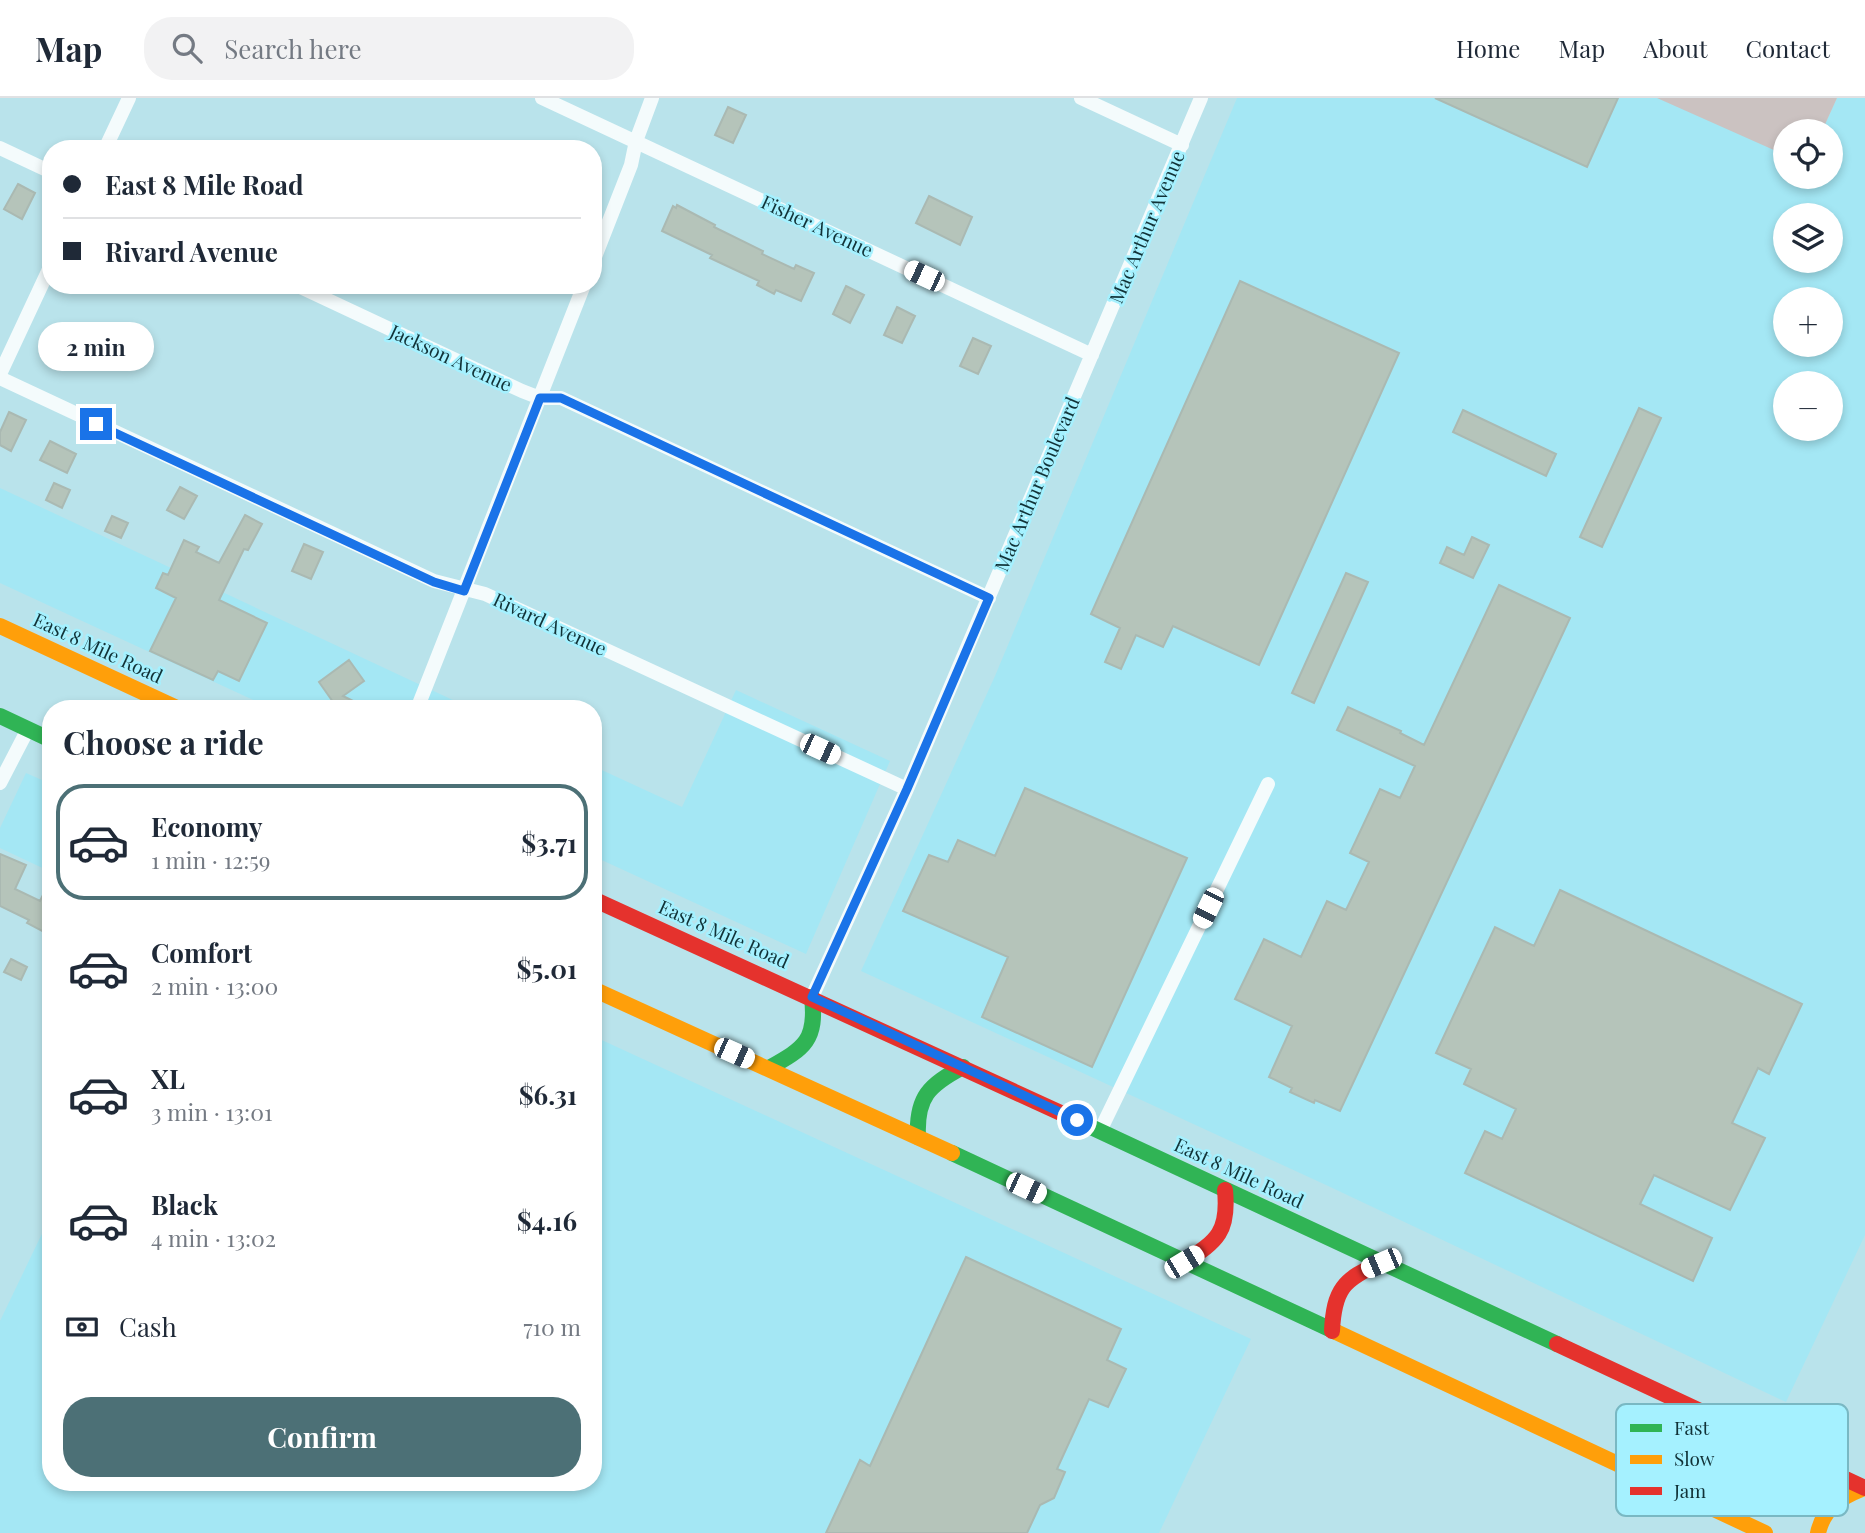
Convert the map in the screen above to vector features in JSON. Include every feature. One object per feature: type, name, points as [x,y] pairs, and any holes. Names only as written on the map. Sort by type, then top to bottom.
[{"type":"highway","name":"East 8 Mile Road","points":[[0,626],[159,700]]},
{"type":"highway","points":[[0,716],[42,736]]},
{"type":"highway","name":"East 8 Mile Road","points":[[602,903],[812,997],[1684,1404]]},
{"type":"highway","points":[[602,993],[918,1137],[1616,1464]]},
{"type":"highway","points":[[769,1068],[793,1055],[811,1036],[814,1027],[812,997]]},
{"type":"highway","points":[[918,1137],[917,1110],[921,1100],[934,1084],[963,1067]]},
{"type":"highway","points":[[1184,1262],[1219,1237],[1227,1219],[1225,1190]]},
{"type":"highway","points":[[1332,1331],[1332,1311],[1339,1290],[1355,1274],[1381,1263]]},
{"type":"highway","name":"East 8 Mile Road","points":[[1848,1481],[1864,1488]]},
{"type":"highway","points":[[1848,1496],[1864,1488]]},
{"type":"highway","points":[[1728,1516],[1765,1533]]},
{"type":"highway","points":[[1818,1533],[1823,1516]]},
{"type":"street","points":[[109,140],[129,98]]},
{"type":"street","name":"Fisher Avenue","points":[[542,98],[1092,355]]},
{"type":"street","points":[[602,239],[631,165],[636,141],[652,98]]},
{"type":"street","points":[[1081,98],[1182,145]]},
{"type":"street","name":"Mac Arthur Avenue","points":[[1092,355],[1201,98]]},
{"type":"street","points":[[0,148],[42,168]]},
{"type":"street","points":[[0,376],[42,285]]},
{"type":"street","name":"Jackson Avenue","points":[[315,294],[540,398],[561,398],[989,598]]},
{"type":"street","points":[[421,700],[580,294]]},
{"type":"street","name":"Mac Arthur Boulevard","points":[[812,997],[907,789],[1092,355]]},
{"type":"street","name":"Rivard Avenue","points":[[0,376],[434,582],[485,594],[907,789]]},
{"type":"street","points":[[0,783],[28,729]]},
{"type":"street","points":[[1100,1131],[1268,784]]},
{"type":"shaded area","points":[[1237,98],[1671,98],[1773,148],[1773,189],[1843,189],[1843,119],[1827,119],[1837,98],[1865,98],[1865,1235],[1786,1402],[1326,1185],[861,971],[995,676]]},
{"type":"shaded area","points":[[1657,98],[1837,98],[1827,119],[1773,119],[1773,150]]},
{"type":"shaded area","points":[[0,488],[453,700],[254,700],[0,583]]},
{"type":"shaded area","points":[[736,690],[890,761],[806,954],[602,860],[602,770],[682,807]]},
{"type":"shaded area","points":[[26,773],[42,780],[42,868],[0,848],[0,828]]},
{"type":"shaded area","points":[[602,1040],[1251,1339],[1159,1533],[0,1533],[0,1321],[42,1234],[42,1491],[602,1491]]},
{"type":"building","points":[[1435,98],[1618,98],[1587,167]]},
{"type":"building","points":[[728,107],[746,115],[733,143],[715,135]]},
{"type":"building","points":[[18,184],[35,193],[22,219],[4,209]]},
{"type":"building","points":[[929,196],[972,217],[960,245],[916,223]]},
{"type":"building","points":[[677,205],[763,251],[762,254],[794,269],[796,265],[814,273],[801,301],[776,290],[774,294],[757,285],[759,281],[662,231],[673,206],[676,208]]},
{"type":"building","points":[[1240,281],[1399,353],[1259,665],[1173,626],[1163,647],[1136,635],[1121,669],[1105,662],[1120,628],[1091,614]]},
{"type":"building","points":[[846,286],[864,295],[850,323],[833,314]]},
{"type":"building","points":[[897,307],[915,316],[902,343],[884,335]]},
{"type":"building","points":[[973,338],[991,346],[978,374],[960,366]]},
{"type":"building","points":[[1639,408],[1661,418],[1602,547],[1580,537]]},
{"type":"building","points":[[1463,410],[1556,454],[1546,476],[1453,432]]},
{"type":"building","points":[[9,412],[26,420],[11,451],[0,445],[0,432]]},
{"type":"building","points":[[50,441],[76,454],[67,473],[40,460]]},
{"type":"building","points":[[54,483],[70,490],[62,508],[46,500]]},
{"type":"building","points":[[180,487],[197,496],[184,519],[167,510]]},
{"type":"building","points":[[245,515],[262,524],[248,550],[244,549],[219,600],[267,623],[239,681],[218,671],[213,680],[150,651],[176,598],[156,588],[163,573],[168,575],[184,540],[199,547],[196,552],[219,563]]},
{"type":"building","points":[[112,516],[128,523],[121,538],[105,531]]},
{"type":"building","points":[[1472,537],[1489,545],[1473,578],[1440,563],[1447,547],[1464,555]]},
{"type":"building","points":[[304,544],[323,552],[311,579],[292,571]]},
{"type":"building","points":[[1346,573],[1368,582],[1314,703],[1292,693]]},
{"type":"building","points":[[1499,585],[1570,618],[1340,1111],[1315,1100],[1314,1103],[1290,1092],[1292,1088],[1269,1077],[1292,1026],[1235,999],[1264,939],[1301,957],[1327,901],[1346,910],[1369,862],[1350,853],[1380,789],[1400,798],[1415,766],[1337,730],[1348,707],[1401,731],[1400,733],[1424,745]]},
{"type":"building","points":[[349,660],[364,681],[343,696],[351,700],[332,700],[319,682]]},
{"type":"building","points":[[1025,788],[1187,858],[1092,1067],[982,1017],[1008,957],[903,911],[929,855],[948,862],[958,840],[995,856]]},
{"type":"building","points":[[0,854],[26,865],[15,889],[40,901],[42,897],[42,931],[27,923],[29,920],[0,906]]},
{"type":"building","points":[[1560,890],[1802,1004],[1769,1074],[1758,1068],[1732,1123],[1765,1138],[1730,1210],[1654,1175],[1640,1204],[1712,1238],[1693,1281],[1465,1173],[1485,1131],[1502,1139],[1516,1109],[1464,1084],[1471,1069],[1436,1053],[1495,927],[1534,946]]},
{"type":"building","points":[[11,959],[27,967],[21,980],[4,972]]},
{"type":"building","points":[[966,1257],[1121,1329],[1107,1360],[1126,1369],[1108,1407],[1089,1399],[1057,1469],[1065,1472],[1054,1498],[1040,1505],[1027,1533],[826,1533],[860,1460],[870,1466]]},
{"type":"traffic: fast","points":[[0,716],[42,736]]},
{"type":"traffic: fast","points":[[769,1068],[792,1055],[806,1041],[812,1023],[812,997]]},
{"type":"traffic: fast","points":[[918,1137],[919,1112],[927,1094],[941,1080],[963,1067]]},
{"type":"traffic: fast","points":[[1063,1114],[1557,1344]]},
{"type":"traffic: fast","points":[[952,1153],[1336,1332]]},
{"type":"traffic: slow","points":[[0,626],[160,700]]},
{"type":"traffic: slow","points":[[602,993],[952,1153]]},
{"type":"traffic: slow","points":[[1336,1332],[1616,1463]]},
{"type":"traffic: slow","points":[[1848,1495],[1864,1488]]},
{"type":"traffic: slow","points":[[1729,1516],[1765,1533]]},
{"type":"traffic: slow","points":[[1818,1533],[1824,1516]]},
{"type":"traffic: jam","points":[[602,903],[1063,1114]]},
{"type":"traffic: jam","points":[[1184,1262],[1205,1248],[1219,1234],[1225,1216],[1225,1190]]},
{"type":"traffic: jam","points":[[1332,1331],[1335,1305],[1343,1288],[1358,1275],[1381,1263]]},
{"type":"traffic: jam","points":[[1557,1344],[1685,1404]]},
{"type":"traffic: jam","points":[[1848,1480],[1865,1488]]},
{"type":"route","points":[[96,424],[434,582],[464,591],[540,398],[561,398],[989,598],[907,789],[812,997],[1077,1120]]}]
